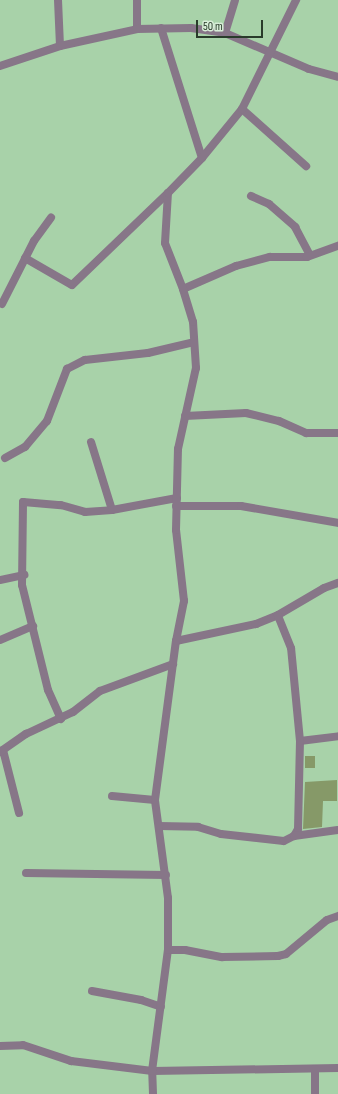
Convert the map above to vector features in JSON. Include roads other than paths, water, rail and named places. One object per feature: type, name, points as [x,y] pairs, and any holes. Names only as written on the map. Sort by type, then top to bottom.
[{"type":"street","points":[[58,0],[60,46]]},
{"type":"street","points":[[137,0],[137,29]]},
{"type":"street","points":[[225,33],[235,0]]},
{"type":"street","points":[[25,258],[72,285],[168,193],[202,158],[242,109],[296,0]]},
{"type":"street","points":[[161,28],[202,158]]},
{"type":"street","points":[[0,66],[60,46],[137,29],[191,28],[225,33],[310,69],[338,77]]},
{"type":"street","points":[[242,109],[306,166]]},
{"type":"street","points":[[153,1094],[152,1071],[168,950],[166,875],[155,800],[176,641],[184,601],[176,530],[178,449],[196,368],[193,322],[183,289],[165,243],[168,193]]},
{"type":"street","points":[[251,196],[269,204],[295,227],[310,255]]},
{"type":"street","points":[[2,304],[25,258],[50,218]]},
{"type":"street","points":[[183,289],[236,266],[270,256],[299,258],[338,246]]},
{"type":"street","points":[[5,458],[26,447],[47,421],[67,369],[86,360],[148,353],[194,342]]},
{"type":"street","points":[[185,416],[246,412],[279,421],[306,433],[338,433]]},
{"type":"street","points":[[91,442],[112,510]]},
{"type":"street","points":[[61,719],[48,690],[22,585],[24,575],[23,502],[61,505],[84,512],[176,502],[241,506],[338,523]]},
{"type":"street","points":[[0,580],[24,575]]},
{"type":"street","points":[[176,641],[256,624],[278,615],[324,588],[338,583]]},
{"type":"street","points":[[278,615],[291,648],[300,741],[298,828],[294,836]]},
{"type":"street","points":[[0,640],[33,626]]},
{"type":"street","points":[[19,813],[1,751],[26,734],[61,719],[100,691],[173,664]]},
{"type":"street","points":[[300,741],[338,736]]},
{"type":"street","points":[[112,796],[155,800]]},
{"type":"street","points":[[159,826],[198,827],[221,834],[284,841],[294,836],[338,830]]},
{"type":"street","points":[[26,873],[166,875]]},
{"type":"street","points":[[168,950],[185,950],[222,957],[278,956],[286,954],[327,920],[338,916]]},
{"type":"street","points":[[92,991],[140,1000],[161,1007]]},
{"type":"street","points":[[0,1046],[23,1045],[71,1061],[152,1071],[338,1068]]},
{"type":"street","points":[[315,1069],[315,1094]]}]
